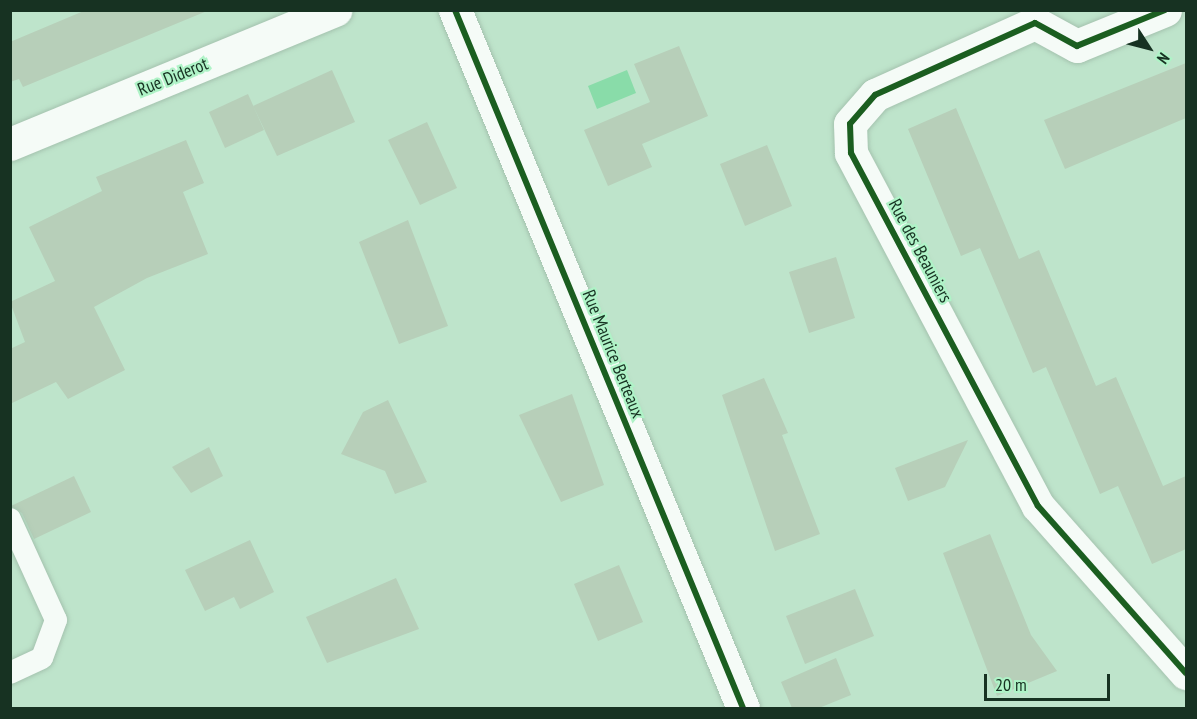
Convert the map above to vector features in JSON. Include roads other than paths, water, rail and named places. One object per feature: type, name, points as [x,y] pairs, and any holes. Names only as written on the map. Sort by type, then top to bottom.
[{"type":"street","name":"Rue Diderot","points":[[10,144],[335,10]]},
{"type":"street","name":"Rue Maurice Berteaux","points":[[455,10],[743,708]]},
{"type":"street","name":"Rue des Beauniers","points":[[1165,10],[1077,46],[1035,23],[875,95],[850,124],[851,153],[1038,506],[1186,673]]},
{"type":"lane","points":[[10,519],[56,620],[42,658],[10,673]]}]
